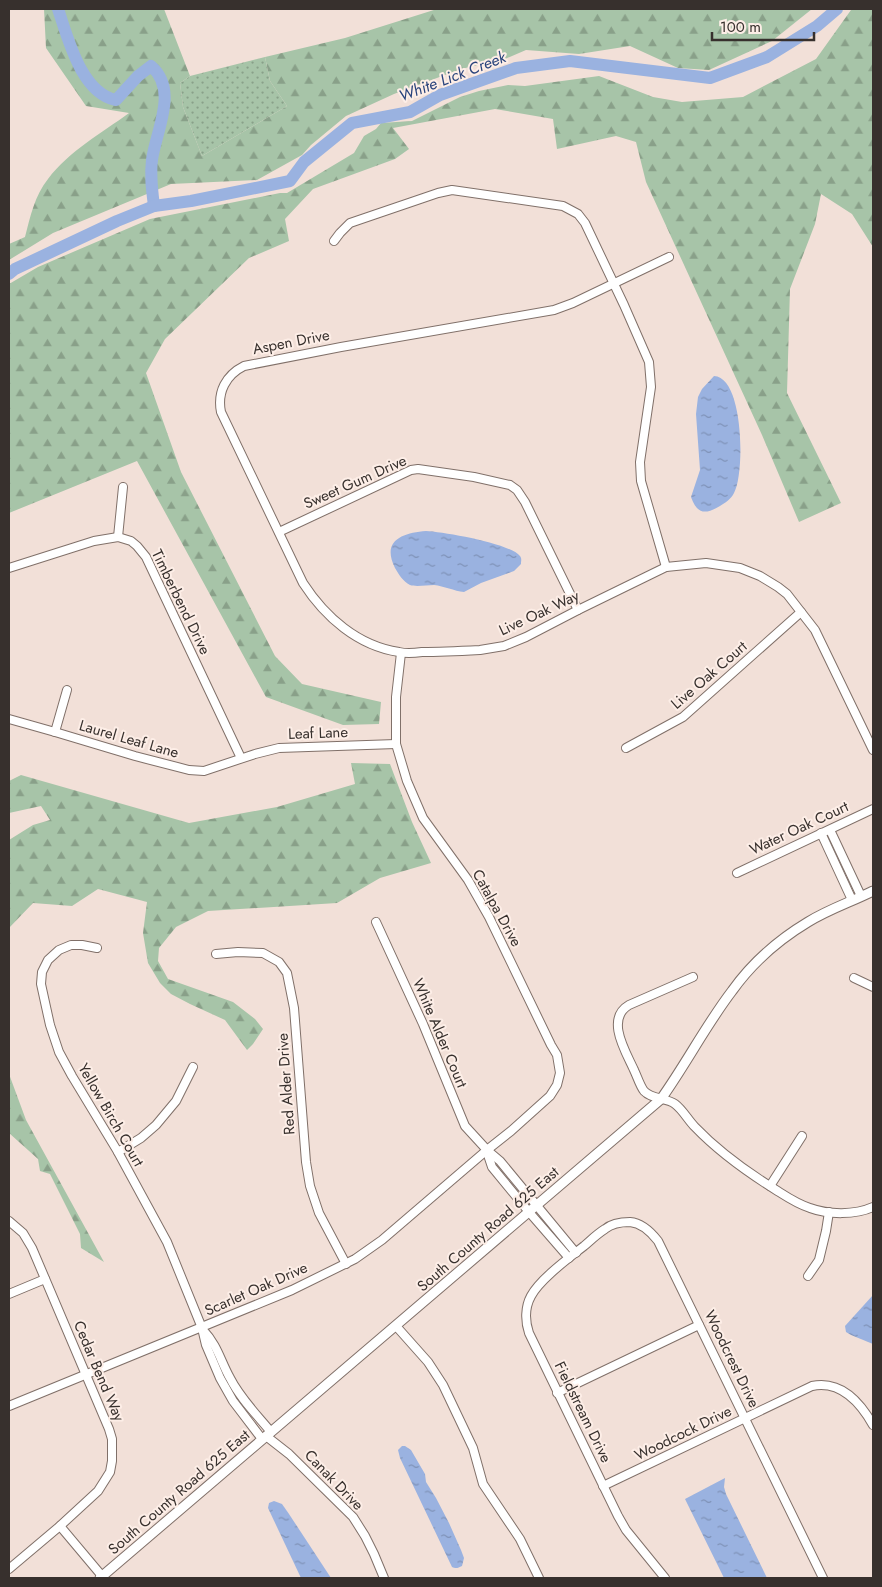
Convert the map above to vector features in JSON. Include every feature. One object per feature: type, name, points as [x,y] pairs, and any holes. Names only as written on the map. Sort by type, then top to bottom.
[{"type":"street","points":[[334,241],[350,223],[452,190],[563,206],[573,210],[585,223],[648,356],[651,370],[651,387],[640,462],[641,482],[666,567]]},
{"type":"street","name":"Aspen Drive","points":[[401,653],[378,646],[356,636],[328,615],[312,597],[303,583],[221,412],[220,400],[223,388],[229,377],[238,369],[251,364],[332,348],[554,310],[573,303],[669,257]]},
{"type":"street","name":"Sweet Gum Drive","points":[[279,532],[411,470],[418,469],[474,477],[510,485],[517,490],[525,502],[578,610]]},
{"type":"street","points":[[9,568],[94,541],[118,537],[123,487]]},
{"type":"street","name":"Timberbend Drive","points":[[118,537],[131,541],[146,557],[241,758]]},
{"type":"street","name":"Live Oak Way","points":[[401,653],[480,650],[498,647],[526,637],[666,567],[706,563],[740,568],[760,576],[787,594],[815,630],[873,750]]},
{"type":"street","name":"Live Oak Court","points":[[626,748],[683,717],[801,612]]},
{"type":"street","name":"Catalpa Drive","points":[[401,653],[396,697],[396,744],[407,781],[423,818],[468,880],[489,917],[559,1061],[559,1079],[555,1090],[511,1131],[487,1150]]},
{"type":"street","points":[[55,732],[68,690]]},
{"type":"street","name":"Laurel Leaf Lane","points":[[9,719],[189,770],[204,771],[220,767],[241,758]]},
{"type":"street","name":"Leaf Lane","points":[[241,758],[279,748],[396,744]]},
{"type":"street","name":"Water Oak Court","points":[[737,873],[873,809]]},
{"type":"street","points":[[830,830],[857,898]]},
{"type":"street","points":[[821,834],[857,898]]},
{"type":"street","name":"South County Road 625 East","points":[[101,1577],[661,1099],[732,991],[755,963],[800,926],[873,891]]},
{"type":"street","name":"White Alder Court","points":[[376,922],[423,1024],[465,1126],[487,1150],[492,1166],[532,1209]]},
{"type":"street","name":"Yellow Birch Court","points":[[97,948],[76,945],[65,947],[51,957],[44,966],[41,984],[50,1025],[59,1052],[118,1152],[167,1242],[202,1328],[206,1345],[232,1401],[267,1435]]},
{"type":"street","name":"Red Alder Drive","points":[[216,954],[238,952],[263,954],[279,962],[285,970],[294,1008],[306,1162],[310,1186],[319,1213],[346,1264]]},
{"type":"street","points":[[693,977],[629,1005],[622,1011],[618,1031],[644,1092],[674,1103],[695,1127],[742,1168],[801,1205],[829,1212],[857,1211],[873,1207]]},
{"type":"street","points":[[854,978],[873,987]]},
{"type":"street","points":[[118,1152],[141,1138],[156,1125],[176,1101],[193,1067]]},
{"type":"street","points":[[770,1186],[802,1136]]},
{"type":"street","name":"Scarlet Oak Drive","points":[[9,1406],[141,1351],[202,1328],[292,1290],[346,1264],[382,1240],[487,1150]]},
{"type":"street","points":[[532,1209],[576,1253]]},
{"type":"street","points":[[532,1209],[569,1258]]},
{"type":"street","points":[[808,1276],[819,1260],[829,1212]]},
{"type":"street","name":"Cedar Bend Way","points":[[9,1221],[28,1240],[109,1429],[113,1450],[110,1472],[98,1492],[9,1569]]},
{"type":"street","name":"Woodcrest Drive","points":[[576,1253],[605,1228],[614,1224],[630,1222],[643,1226],[658,1241],[823,1578]]},
{"type":"street","name":"Fieldstream Drive","points":[[576,1253],[536,1289],[528,1303],[526,1314],[528,1333],[626,1530],[665,1578]]},
{"type":"street","points":[[9,1294],[45,1279]]},
{"type":"street","points":[[558,1393],[699,1325]]},
{"type":"street","points":[[396,1326],[428,1362],[443,1385],[473,1448],[483,1484],[520,1539],[539,1578]]},
{"type":"street","name":"Yellow Birch Court","points":[[202,1328],[213,1340],[236,1390],[267,1435]]},
{"type":"street","name":"Woodcock Drive","points":[[603,1486],[812,1386],[833,1386],[851,1396],[859,1404],[873,1425]]},
{"type":"street","name":"Canak Drive","points":[[267,1435],[353,1517],[374,1554],[384,1578]]},
{"type":"street","points":[[60,1526],[101,1577]]},
{"type":"green space","points":[[44,9],[164,9],[190,76],[180,83],[183,107],[202,156],[287,106],[270,81],[265,57],[345,38],[437,9],[812,9],[772,41],[709,70],[678,68],[630,46],[579,54],[526,50],[505,59],[461,69],[394,94],[346,116],[311,145],[302,155],[257,180],[171,184],[53,233],[9,260],[9,244],[25,237],[36,199],[43,185],[56,169],[86,143],[129,113],[86,106],[46,48]]},
{"type":"green space","points":[[873,9],[873,247],[852,214],[821,194],[815,224],[790,289],[787,393],[841,503],[799,522],[762,435],[646,182],[636,142],[616,136],[557,149],[553,119],[495,109],[393,128],[409,149],[395,159],[313,189],[285,219],[289,241],[249,258],[165,339],[146,373],[181,472],[275,656],[302,684],[381,702],[379,724],[343,725],[266,697],[137,461],[9,513],[9,284],[38,267],[150,219],[287,193],[354,153],[364,136],[376,129],[381,123],[412,121],[460,97],[479,91],[508,85],[525,86],[599,76],[653,97],[682,102],[743,97],[816,59],[851,10]]},
{"type":"green space","points":[[265,57],[270,81],[287,106],[202,156],[183,107],[180,83],[190,76]]},
{"type":"green space","points":[[351,763],[390,764],[412,822],[431,863],[380,878],[337,903],[208,911],[176,927],[159,948],[158,961],[168,979],[233,1002],[255,1019],[263,1029],[247,1050],[225,1020],[171,994],[160,983],[148,963],[143,933],[147,902],[98,889],[72,906],[33,903],[9,928],[9,840],[33,825],[50,820],[41,806],[9,813],[9,781],[21,775],[189,823],[277,807],[355,784]]},
{"type":"green space","points":[[9,1074],[26,1120],[104,1262],[81,1248],[80,1234],[50,1174],[40,1171],[38,1159],[9,1133]]},
{"type":"water","points":[[714,376],[724,381],[731,392],[736,408],[739,428],[740,467],[738,483],[731,497],[720,506],[706,512],[696,507],[691,497],[700,470],[696,414],[698,397],[702,389]]},
{"type":"water","points":[[426,531],[461,536],[503,547],[514,551],[520,556],[521,564],[514,571],[481,583],[464,592],[434,585],[410,585],[401,578],[395,568],[391,558],[391,551],[393,545],[402,536]]},
{"type":"water","points":[[873,1295],[873,1344],[846,1332],[845,1326]]},
{"type":"water","points":[[402,1446],[411,1450],[449,1523],[464,1558],[461,1567],[452,1567],[400,1458],[398,1450]]},
{"type":"water","points":[[725,1478],[724,1487],[726,1494],[767,1578],[724,1578],[685,1499]]},
{"type":"water","points":[[274,1501],[282,1504],[331,1578],[301,1578],[268,1508],[269,1503]]},
{"type":"waterway","points":[[58,9],[78,63],[85,76],[104,95],[116,100],[138,76],[151,66],[159,76],[164,87],[165,98],[152,160],[151,177],[154,206]]},
{"type":"waterway","name":"White Lick Creek","points":[[9,274],[15,269],[117,221],[154,206],[191,201],[290,181],[304,162],[352,123],[410,112],[440,95],[516,68],[570,61],[710,78],[767,57],[817,26],[837,9]]}]
